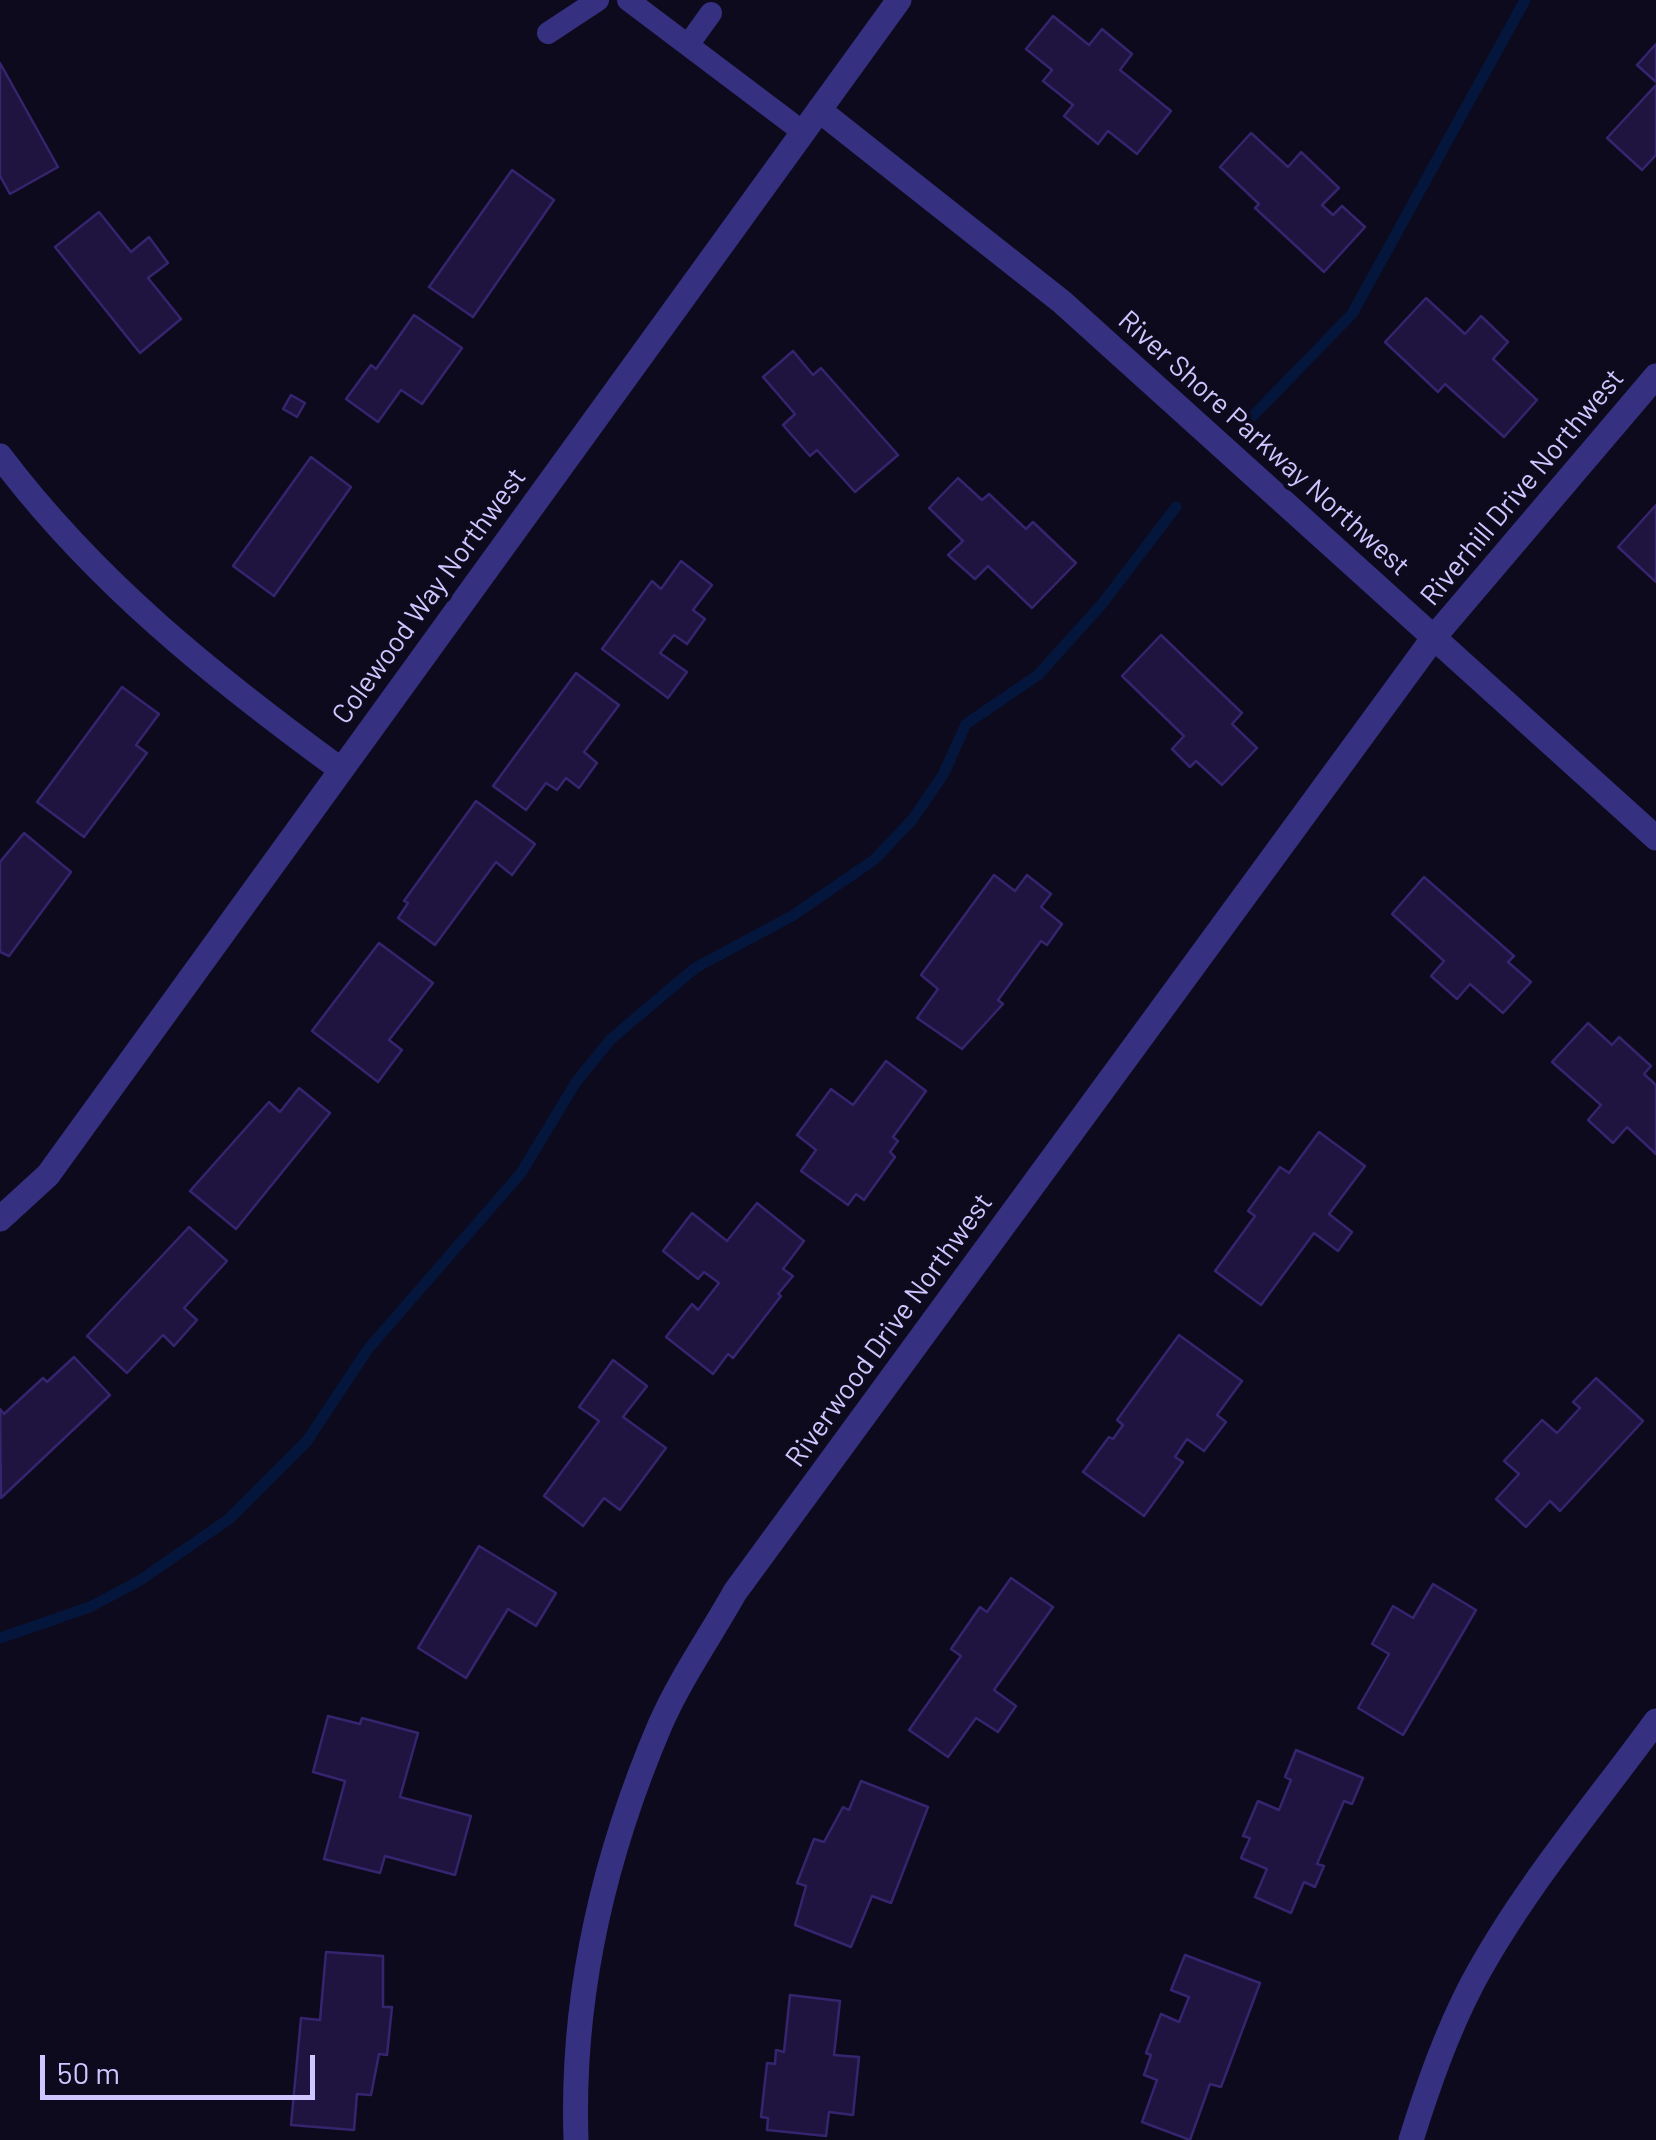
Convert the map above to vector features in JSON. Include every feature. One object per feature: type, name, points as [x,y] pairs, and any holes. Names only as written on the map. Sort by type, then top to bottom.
[{"type":"street","name":"Colewood Way Northwest","points":[[0,1219],[48,1175],[898,0]]},
{"type":"street","name":"River Shore Parkway Northwest","points":[[818,110],[1062,302],[1656,838]]},
{"type":"street","name":"Riverhill Drive Northwest","points":[[1435,636],[1656,376]]},
{"type":"street","points":[[0,456],[79,550],[157,628],[340,769]]},
{"type":"street","name":"Riverwood Drive Northwest","points":[[576,2140],[582,1989],[610,1859],[661,1722],[726,1608],[1435,636]]},
{"type":"street","points":[[1412,2140],[1435,2063],[1472,1983],[1512,1919],[1656,1721]]},
{"type":"lane","points":[[548,33],[598,0]]},
{"type":"lane","points":[[628,0],[803,132]]},
{"type":"lane","points":[[688,45],[711,13]]},
{"type":"building","points":[[1053,16],[1089,45],[1102,29],[1132,54],[1120,70],[1171,111],[1137,154],[1108,131],[1098,144],[1064,116],[1073,105],[1043,81],[1052,70],[1026,49]]},
{"type":"building","points":[[1656,44],[1656,82],[1637,65]]},
{"type":"building","points":[[0,63],[58,167],[10,194],[0,176]]},
{"type":"building","points":[[1656,85],[1656,155],[1642,170],[1607,138]]},
{"type":"building","points":[[1251,133],[1288,167],[1301,152],[1339,188],[1322,205],[1333,215],[1342,206],[1365,227],[1324,272],[1255,208],[1259,204],[1220,167]]},
{"type":"building","points":[[512,170],[554,200],[473,317],[429,287]]},
{"type":"building","points":[[99,212],[131,252],[149,237],[168,263],[148,278],[181,319],[140,353],[55,247]]},
{"type":"building","points":[[1426,298],[1465,334],[1481,316],[1508,342],[1493,359],[1537,400],[1504,437],[1445,384],[1438,392],[1385,342]]},
{"type":"building","points":[[414,315],[462,348],[422,404],[401,390],[378,422],[346,399],[371,365],[376,369]]},
{"type":"building","points":[[793,351],[813,375],[821,368],[898,455],[855,492],[817,450],[810,456],[783,425],[795,414],[763,377]]},
{"type":"building","points":[[291,395],[305,403],[297,417],[283,409]]},
{"type":"building","points":[[311,457],[351,487],[274,596],[233,566]]},
{"type":"building","points":[[958,478],[982,500],[989,494],[1026,529],[1033,522],[1076,563],[1032,608],[988,566],[975,579],[948,555],[963,541],[929,508]]},
{"type":"building","points":[[1656,505],[1656,582],[1618,547]]},
{"type":"building","points":[[681,561],[712,585],[693,610],[705,619],[687,644],[674,635],[660,653],[687,672],[668,698],[602,649],[652,581],[661,589]]},
{"type":"building","points":[[1161,635],[1242,713],[1232,724],[1257,748],[1222,785],[1196,761],[1190,767],[1172,749],[1184,736],[1122,676]]},
{"type":"building","points":[[576,673],[619,705],[584,752],[597,763],[579,788],[566,778],[557,790],[546,783],[526,810],[493,786]]},
{"type":"building","points":[[122,687],[159,714],[136,745],[147,753],[84,837],[37,802]]},
{"type":"building","points":[[476,801],[535,844],[512,875],[496,862],[435,945],[398,918],[408,903],[404,901]]},
{"type":"building","points":[[24,833],[71,872],[9,956],[0,952],[0,862]]},
{"type":"building","points":[[994,875],[1015,891],[1027,875],[1051,894],[1041,907],[1062,924],[1047,945],[1041,941],[998,1000],[1003,1004],[962,1049],[917,1018],[938,989],[921,975]]},
{"type":"building","points":[[1424,877],[1514,956],[1508,962],[1531,982],[1503,1013],[1470,984],[1457,999],[1431,976],[1444,961],[1392,914]]},
{"type":"building","points":[[379,943],[433,983],[389,1040],[402,1050],[378,1082],[312,1031]]},
{"type":"building","points":[[1588,1023],[1612,1045],[1619,1037],[1651,1066],[1644,1074],[1656,1085],[1656,1154],[1627,1127],[1613,1143],[1588,1120],[1601,1105],[1552,1062]]},
{"type":"building","points":[[886,1061],[926,1091],[893,1137],[898,1141],[890,1152],[895,1157],[864,1200],[856,1194],[848,1205],[801,1171],[816,1150],[797,1135],[831,1089],[853,1105]]},
{"type":"building","points":[[299,1088],[330,1113],[236,1229],[190,1191],[269,1102],[280,1112]]},
{"type":"building","points":[[1319,1132],[1365,1166],[1329,1214],[1352,1232],[1338,1251],[1314,1233],[1261,1305],[1215,1271],[1255,1216],[1248,1211],[1280,1167],[1289,1173]]},
{"type":"building","points":[[757,1203],[804,1241],[783,1269],[793,1276],[778,1294],[781,1296],[733,1358],[728,1354],[713,1374],[666,1337],[692,1304],[698,1310],[719,1283],[704,1272],[698,1279],[663,1251],[692,1213],[727,1241]]},
{"type":"building","points":[[189,1227],[227,1261],[184,1308],[197,1320],[174,1346],[163,1335],[127,1373],[87,1336]]},
{"type":"building","points":[[1179,1335],[1242,1381],[1217,1415],[1226,1422],[1204,1451],[1187,1439],[1175,1457],[1183,1462],[1144,1516],[1083,1472],[1123,1425],[1117,1420]]},
{"type":"building","points":[[74,1357],[110,1395],[1,1498],[0,1409],[4,1414],[43,1378],[47,1382]]},
{"type":"building","points":[[613,1360],[647,1386],[623,1417],[666,1448],[620,1510],[604,1498],[583,1526],[544,1496],[599,1421],[579,1407]]},
{"type":"building","points":[[1596,1378],[1643,1421],[1560,1511],[1550,1501],[1526,1527],[1496,1499],[1519,1474],[1504,1461],[1542,1420],[1557,1433],[1580,1408],[1573,1402]]},
{"type":"building","points":[[479,1546],[556,1593],[536,1626],[508,1609],[466,1678],[418,1648]]},
{"type":"building","points":[[1011,1578],[1053,1607],[994,1690],[1016,1706],[998,1732],[976,1718],[948,1757],[909,1730],[961,1656],[951,1649],[980,1607],[987,1612]]},
{"type":"building","points":[[1433,1584],[1476,1610],[1403,1735],[1358,1708],[1389,1654],[1372,1644],[1393,1606],[1413,1618]]},
{"type":"building","points":[[328,1716],[360,1724],[362,1718],[418,1733],[400,1797],[471,1816],[455,1875],[385,1856],[380,1873],[324,1859],[345,1781],[313,1772]]},
{"type":"building","points":[[1296,1750],[1363,1778],[1352,1804],[1344,1801],[1317,1864],[1324,1866],[1315,1887],[1304,1882],[1291,1913],[1255,1897],[1267,1869],[1241,1858],[1250,1838],[1243,1836],[1258,1801],[1279,1810],[1291,1780],[1285,1777]]},
{"type":"building","points":[[861,1781],[928,1807],[891,1903],[872,1896],[851,1947],[795,1925],[806,1886],[797,1883],[814,1839],[824,1842],[843,1807],[849,1810]]},
{"type":"building","points":[[326,1952],[383,1956],[383,2007],[392,2007],[387,2055],[379,2054],[371,2095],[357,2094],[354,2130],[291,2125],[301,2018],[320,2020]]},
{"type":"building","points":[[1185,1955],[1260,1983],[1221,2087],[1210,2084],[1190,2140],[1142,2122],[1157,2080],[1144,2075],[1151,2055],[1146,2053],[1161,2014],[1179,2022],[1189,1997],[1171,1990]]},
{"type":"building","points":[[790,1995],[840,2001],[834,2055],[859,2057],[853,2115],[829,2112],[826,2136],[767,2130],[768,2118],[761,2117],[767,2063],[775,2064],[776,2050],[784,2052]]},
{"type":"waterway","points":[[1247,422],[1352,314],[1525,0]]},
{"type":"waterway","points":[[0,1638],[90,1607],[139,1581],[229,1519],[307,1441],[368,1349],[521,1173],[576,1082],[611,1039],[695,968],[792,916],[874,860],[912,820],[943,775],[966,724],[1038,675],[1102,604],[1176,507]]}]
